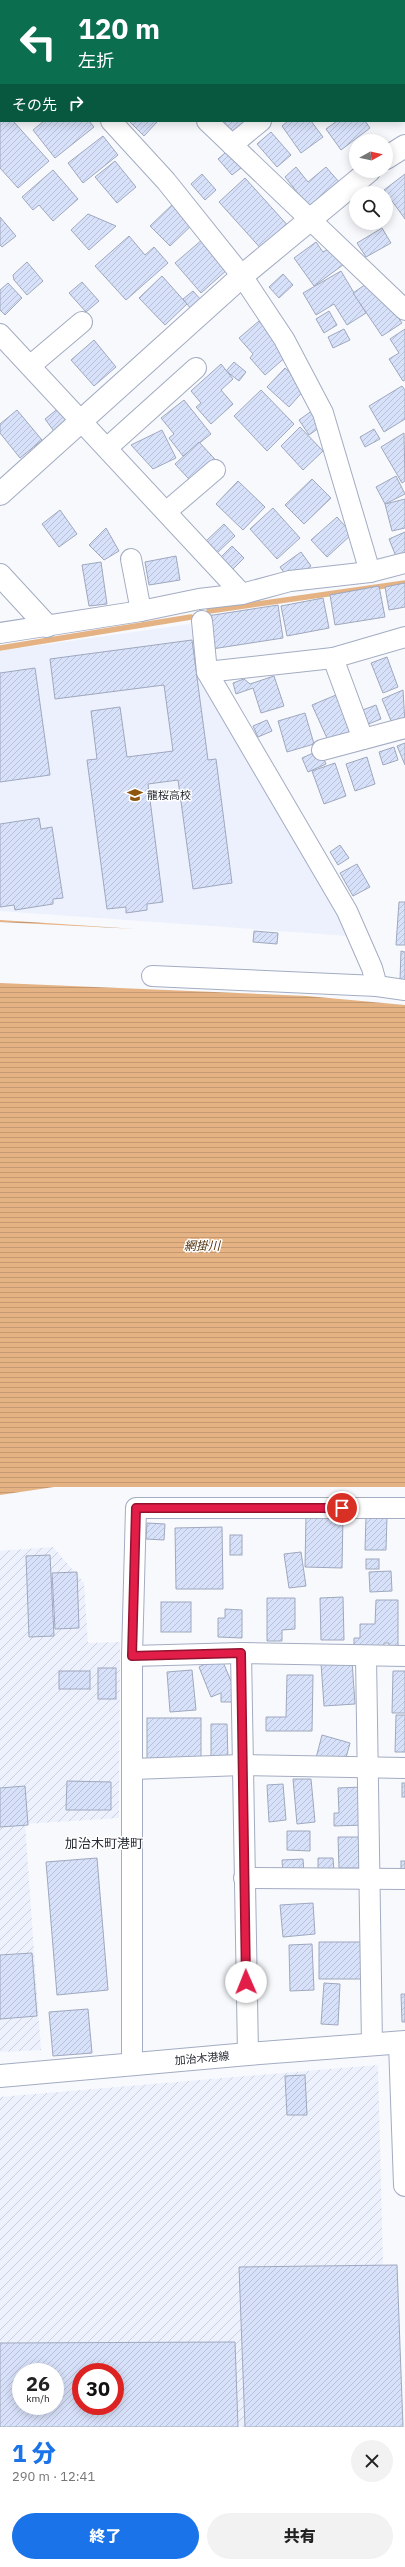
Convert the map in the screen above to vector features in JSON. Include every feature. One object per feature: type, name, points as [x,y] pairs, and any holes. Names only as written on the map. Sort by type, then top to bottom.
[{"type":"street","points":[[112,122],[166,181],[242,276],[284,339],[323,413],[370,572]]},
{"type":"street","points":[[208,122],[405,310]]},
{"type":"street","points":[[232,145],[260,122]]},
{"type":"street","points":[[393,154],[405,146]]},
{"type":"street","points":[[0,494],[80,420],[242,276],[310,218],[360,178]]},
{"type":"street","points":[[30,366],[82,322]]},
{"type":"street","points":[[0,334],[242,594]]},
{"type":"street","points":[[106,448],[196,368]]},
{"type":"street","points":[[167,512],[215,470]]},
{"type":"street","points":[[131,559],[141,611]]},
{"type":"street","points":[[0,634],[141,611],[199,599],[242,594],[290,582],[370,572],[405,563]]},
{"type":"street","points":[[0,575],[47,626]]},
{"type":"street","points":[[202,622],[207,672],[347,911],[372,968],[377,986]]},
{"type":"street","points":[[207,672],[332,658],[405,637]]},
{"type":"street","points":[[332,658],[363,739]]},
{"type":"street","points":[[322,750],[405,728]]},
{"type":"street","points":[[152,976],[377,986],[405,990]]},
{"type":"street","points":[[132,2064],[132,1656],[136,1508],[405,1508]]},
{"type":"street","points":[[132,1656],[241,1653],[405,1656]]},
{"type":"street","points":[[241,1653],[248,2054]]},
{"type":"street","points":[[366,1656],[372,2045]]},
{"type":"street","points":[[133,1769],[242,1765],[368,1769],[405,1768]]},
{"type":"street","points":[[244,1878],[405,1879]]},
{"type":"street","points":[[403,2042],[405,2185]]},
{"type":"street","name":"加治木港線","points":[[0,2076],[403,2042]]},
{"type":"shaded area","name":"龍桜高校","points":[[190,624],[204,680],[349,936],[0,911],[0,651]]},
{"type":"shaded area","points":[[53,1547],[84,1583],[88,1643],[120,1642],[119,1818],[25,1824],[41,2050],[0,2052],[0,1551]]},
{"type":"shaded area","points":[[378,2065],[387,2427],[0,2427],[0,2097]]},
{"type":"water","points":[[0,920],[136,929],[0,922]]},
{"type":"water","name":"網掛川","points":[[0,983],[307,996],[405,1005],[405,1487],[54,1487],[0,1495]]},
{"type":"building","points":[[0,122],[14,122],[49,161],[18,188],[0,168]]},
{"type":"building","points":[[43,122],[90,122],[94,127],[55,158],[33,130]]},
{"type":"building","points":[[130,122],[157,122],[144,136]]},
{"type":"building","points":[[212,122],[265,122],[227,138]]},
{"type":"building","points":[[287,122],[312,122],[323,137],[301,153],[282,126]]},
{"type":"building","points":[[336,122],[366,122],[370,128],[362,134],[349,134],[349,144],[341,150],[326,129]]},
{"type":"building","points":[[271,132],[291,155],[277,167],[257,144]]},
{"type":"building","points":[[103,136],[118,155],[83,183],[68,163]]},
{"type":"building","points":[[232,147],[246,164],[232,175],[218,159]]},
{"type":"building","points":[[115,161],[136,187],[117,203],[95,177]]},
{"type":"building","points":[[296,167],[308,182],[326,167],[339,182],[309,207],[285,177]]},
{"type":"building","points":[[53,170],[78,199],[53,221],[39,205],[33,210],[22,197]]},
{"type":"building","points":[[202,174],[216,190],[205,200],[191,184]]},
{"type":"building","points":[[405,174],[405,219],[393,202],[393,186],[389,186]]},
{"type":"building","points":[[245,178],[290,228],[264,252],[219,202]]},
{"type":"building","points":[[174,203],[194,223],[170,246],[150,226]]},
{"type":"building","points":[[88,214],[116,226],[89,250],[71,230]]},
{"type":"building","points":[[0,217],[16,236],[2,247],[0,245]]},
{"type":"building","points":[[379,230],[383,230],[391,243],[366,257],[357,243]]},
{"type":"building","points":[[129,236],[145,255],[154,247],[168,263],[126,300],[95,266]]},
{"type":"building","points":[[203,239],[228,269],[201,293],[175,263]]},
{"type":"building","points":[[316,242],[323,252],[330,248],[343,265],[314,286],[294,258]]},
{"type":"building","points":[[27,262],[43,281],[27,295],[14,280],[13,275]]},
{"type":"building","points":[[341,271],[366,313],[347,325],[334,304],[316,315],[303,293]]},
{"type":"building","points":[[283,274],[293,285],[279,298],[269,287]]},
{"type":"building","points":[[162,276],[187,304],[165,325],[139,298]]},
{"type":"building","points":[[372,280],[402,323],[382,336],[353,293]]},
{"type":"building","points":[[82,282],[99,301],[86,312],[69,293]]},
{"type":"building","points":[[8,283],[22,298],[5,315],[0,310],[0,290]]},
{"type":"building","points":[[193,291],[201,300],[191,309],[183,299]]},
{"type":"building","points":[[329,311],[337,325],[324,333],[316,319]]},
{"type":"building","points":[[259,321],[288,355],[265,375],[250,358],[253,354],[239,338]]},
{"type":"building","points":[[344,329],[350,340],[333,348],[328,337]]},
{"type":"building","points":[[405,329],[405,380],[403,381],[389,359],[399,353],[390,339]]},
{"type":"building","points":[[94,340],[116,367],[94,386],[71,360]]},
{"type":"building","points":[[234,362],[246,372],[239,381],[226,371]]},
{"type":"building","points":[[221,364],[233,379],[221,390],[233,404],[211,424],[196,407],[201,403],[191,391]]},
{"type":"building","points":[[285,368],[306,388],[289,407],[267,387]]},
{"type":"building","points":[[402,386],[405,390],[405,419],[384,432],[369,406]]},
{"type":"building","points":[[261,390],[294,424],[267,451],[234,416]]},
{"type":"building","points":[[184,400],[211,434],[183,456],[169,438],[174,434],[161,418]]},
{"type":"building","points":[[60,407],[71,422],[56,434],[45,419]]},
{"type":"building","points":[[17,410],[42,440],[20,458],[0,433],[0,424]]},
{"type":"building","points":[[313,410],[323,425],[309,435],[299,420]]},
{"type":"building","points":[[300,427],[323,451],[303,470],[281,446]]},
{"type":"building","points":[[374,429],[380,439],[365,447],[360,437]]},
{"type":"building","points":[[162,430],[176,458],[153,469],[131,445]]},
{"type":"building","points":[[404,433],[405,481],[402,483],[381,447]]},
{"type":"building","points":[[199,442],[223,468],[199,490],[175,464]]},
{"type":"building","points":[[396,476],[405,494],[385,504],[376,487]]},
{"type":"building","points":[[312,479],[331,498],[304,524],[285,505]]},
{"type":"building","points":[[238,481],[265,507],[243,530],[216,504]]},
{"type":"building","points":[[405,499],[405,528],[392,531],[385,504]]},
{"type":"building","points":[[273,508],[300,538],[277,559],[250,529]]},
{"type":"building","points":[[60,510],[77,534],[59,547],[42,524]]},
{"type":"building","points":[[337,517],[352,534],[327,557],[311,540]]},
{"type":"building","points":[[224,524],[235,536],[216,554],[205,542]]},
{"type":"building","points":[[106,528],[119,551],[104,560],[89,545]]},
{"type":"building","points":[[405,532],[405,561],[399,564],[389,539]]},
{"type":"building","points":[[232,546],[244,558],[232,570],[220,558]]},
{"type":"building","points":[[301,552],[311,566],[290,581],[280,567]]},
{"type":"building","points":[[176,556],[180,580],[149,585],[145,562]]},
{"type":"building","points":[[101,562],[107,604],[89,606],[82,565]]},
{"type":"building","points":[[405,583],[405,607],[389,610],[385,587]]},
{"type":"building","points":[[379,586],[385,617],[335,625],[330,595]]},
{"type":"building","points":[[323,598],[329,628],[287,636],[281,606]]},
{"type":"building","points":[[278,605],[283,638],[212,649],[207,616]]},
{"type":"building","points":[[192,640],[208,760],[216,759],[232,883],[193,889],[178,780],[148,784],[163,902],[147,904],[147,910],[126,913],[126,907],[107,909],[87,760],[97,759],[91,711],[120,707],[127,757],[173,751],[164,685],[55,699],[50,659]]},
{"type":"building","points":[[387,657],[398,687],[383,693],[371,663]]},
{"type":"building","points":[[35,668],[50,775],[0,782],[0,673]]},
{"type":"building","points":[[274,676],[284,706],[261,713],[253,688],[236,694],[233,683],[244,679],[250,684]]},
{"type":"building","points":[[403,690],[405,723],[394,728],[382,699]]},
{"type":"building","points":[[336,695],[355,737],[331,747],[312,705]]},
{"type":"building","points":[[376,705],[381,719],[366,725],[360,711]]},
{"type":"building","points":[[305,713],[314,744],[287,752],[278,721]]},
{"type":"building","points":[[267,720],[272,731],[258,737],[253,726]]},
{"type":"building","points":[[405,743],[405,765],[397,746]]},
{"type":"building","points":[[394,747],[398,760],[383,765],[379,752]]},
{"type":"building","points":[[320,750],[326,764],[308,772],[302,758]]},
{"type":"building","points":[[367,757],[375,784],[355,791],[346,764]]},
{"type":"building","points":[[335,763],[346,796],[324,804],[312,771]]},
{"type":"building","points":[[39,818],[41,829],[52,827],[63,898],[53,899],[53,904],[15,910],[14,905],[0,907],[0,824]]},
{"type":"building","points":[[340,845],[349,858],[338,865],[330,852]]},
{"type":"building","points":[[357,864],[370,887],[353,896],[340,873]]},
{"type":"building","points":[[399,902],[405,902],[405,945],[396,945]]},
{"type":"building","points":[[254,931],[278,933],[277,944],[253,942]]},
{"type":"building","points":[[401,951],[405,952],[405,980],[400,980]]},
{"type":"building","points":[[306,1515],[343,1516],[342,1568],[305,1567]]},
{"type":"building","points":[[366,1517],[387,1517],[386,1550],[365,1550]]},
{"type":"building","points":[[147,1523],[165,1524],[164,1540],[146,1539]]},
{"type":"building","points":[[222,1527],[223,1589],[176,1589],[175,1528]]},
{"type":"building","points":[[230,1535],[242,1535],[242,1555],[230,1555]]},
{"type":"building","points":[[301,1552],[306,1586],[289,1588],[284,1554]]},
{"type":"building","points":[[50,1555],[54,1636],[29,1637],[26,1556]]},
{"type":"building","points":[[366,1559],[379,1559],[379,1569],[366,1569]]},
{"type":"building","points":[[391,1571],[392,1591],[370,1592],[369,1572]]},
{"type":"building","points":[[77,1572],[79,1628],[55,1629],[52,1573]]},
{"type":"building","points":[[343,1597],[344,1640],[321,1640],[320,1598]]},
{"type":"building","points":[[267,1598],[295,1598],[295,1629],[282,1630],[282,1641],[267,1641]]},
{"type":"building","points":[[376,1600],[398,1600],[398,1651],[389,1651],[389,1643],[384,1643],[384,1650],[354,1650],[354,1638],[360,1638],[360,1624],[375,1624]]},
{"type":"building","points":[[161,1602],[191,1602],[191,1632],[161,1632]]},
{"type":"building","points":[[225,1609],[242,1610],[242,1638],[218,1637],[218,1618],[225,1618]]},
{"type":"building","points":[[221,1657],[233,1686],[237,1702],[221,1702],[221,1693],[211,1697],[199,1667]]},
{"type":"building","points":[[352,1661],[355,1704],[324,1706],[321,1663]]},
{"type":"building","points":[[98,1668],[116,1668],[116,1699],[98,1699]]},
{"type":"building","points":[[192,1670],[196,1710],[170,1712],[167,1672]]},
{"type":"building","points":[[59,1671],[90,1671],[90,1689],[59,1689]]},
{"type":"building","points":[[393,1671],[405,1671],[405,1713],[392,1713]]},
{"type":"building","points":[[287,1675],[313,1675],[312,1731],[266,1731],[266,1717],[286,1717]]},
{"type":"building","points":[[396,1715],[405,1715],[405,1752],[395,1752]]},
{"type":"building","points":[[147,1718],[201,1718],[201,1760],[147,1760]]},
{"type":"building","points":[[211,1724],[227,1724],[228,1760],[211,1760]]},
{"type":"building","points":[[322,1735],[350,1743],[344,1765],[316,1758]]},
{"type":"building","points":[[293,1779],[311,1779],[315,1822],[297,1824]]},
{"type":"building","points":[[67,1781],[111,1782],[111,1810],[66,1810]]},
{"type":"building","points":[[402,1783],[405,1783],[405,1797],[402,1797]]},
{"type":"building","points":[[283,1784],[286,1820],[269,1822],[267,1785]]},
{"type":"building","points":[[25,1786],[28,1825],[0,1827],[0,1788]]},
{"type":"building","points":[[362,1787],[364,1825],[334,1826],[334,1813],[339,1813],[338,1788]]},
{"type":"building","points":[[287,1831],[310,1831],[310,1851],[287,1850]]},
{"type":"building","points":[[338,1837],[359,1837],[360,1868],[339,1868]]},
{"type":"building","points":[[97,1858],[108,1990],[57,1995],[46,1862]]},
{"type":"building","points":[[318,1858],[333,1858],[334,1872],[318,1872]]},
{"type":"building","points":[[303,1859],[304,1873],[283,1874],[282,1860]]},
{"type":"building","points":[[401,1861],[405,1861],[405,1871],[401,1871]]},
{"type":"building","points":[[313,1903],[315,1934],[283,1937],[280,1905]]},
{"type":"building","points":[[319,1942],[363,1942],[364,1979],[319,1979]]},
{"type":"building","points":[[312,1944],[314,1990],[290,1991],[289,1945]]},
{"type":"building","points":[[32,1953],[37,2016],[0,2019],[0,1955]]},
{"type":"building","points":[[324,1983],[340,1984],[338,2025],[321,2024]]},
{"type":"building","points":[[401,1994],[405,1994],[405,2022],[402,2022]]},
{"type":"building","points":[[88,2009],[92,2053],[53,2056],[49,2012]]},
{"type":"building","points":[[305,2075],[307,2115],[287,2115],[285,2076]]},
{"type":"building","points":[[397,2265],[403,2427],[245,2427],[239,2267]]},
{"type":"building","points":[[235,2342],[238,2427],[0,2427],[0,2343]]},
{"type":"waterway","points":[[209,611],[405,583]]},
{"type":"waterway","points":[[0,648],[191,617]]},
{"type":"place","name":"龍桜高校","points":[[135,795]]},
{"type":"district","name":"加治木町港町","points":[[104,1843]]},
{"type":"route","points":[[246,1982],[243,1864],[241,1653],[132,1656],[136,1508],[342,1508]]}]
